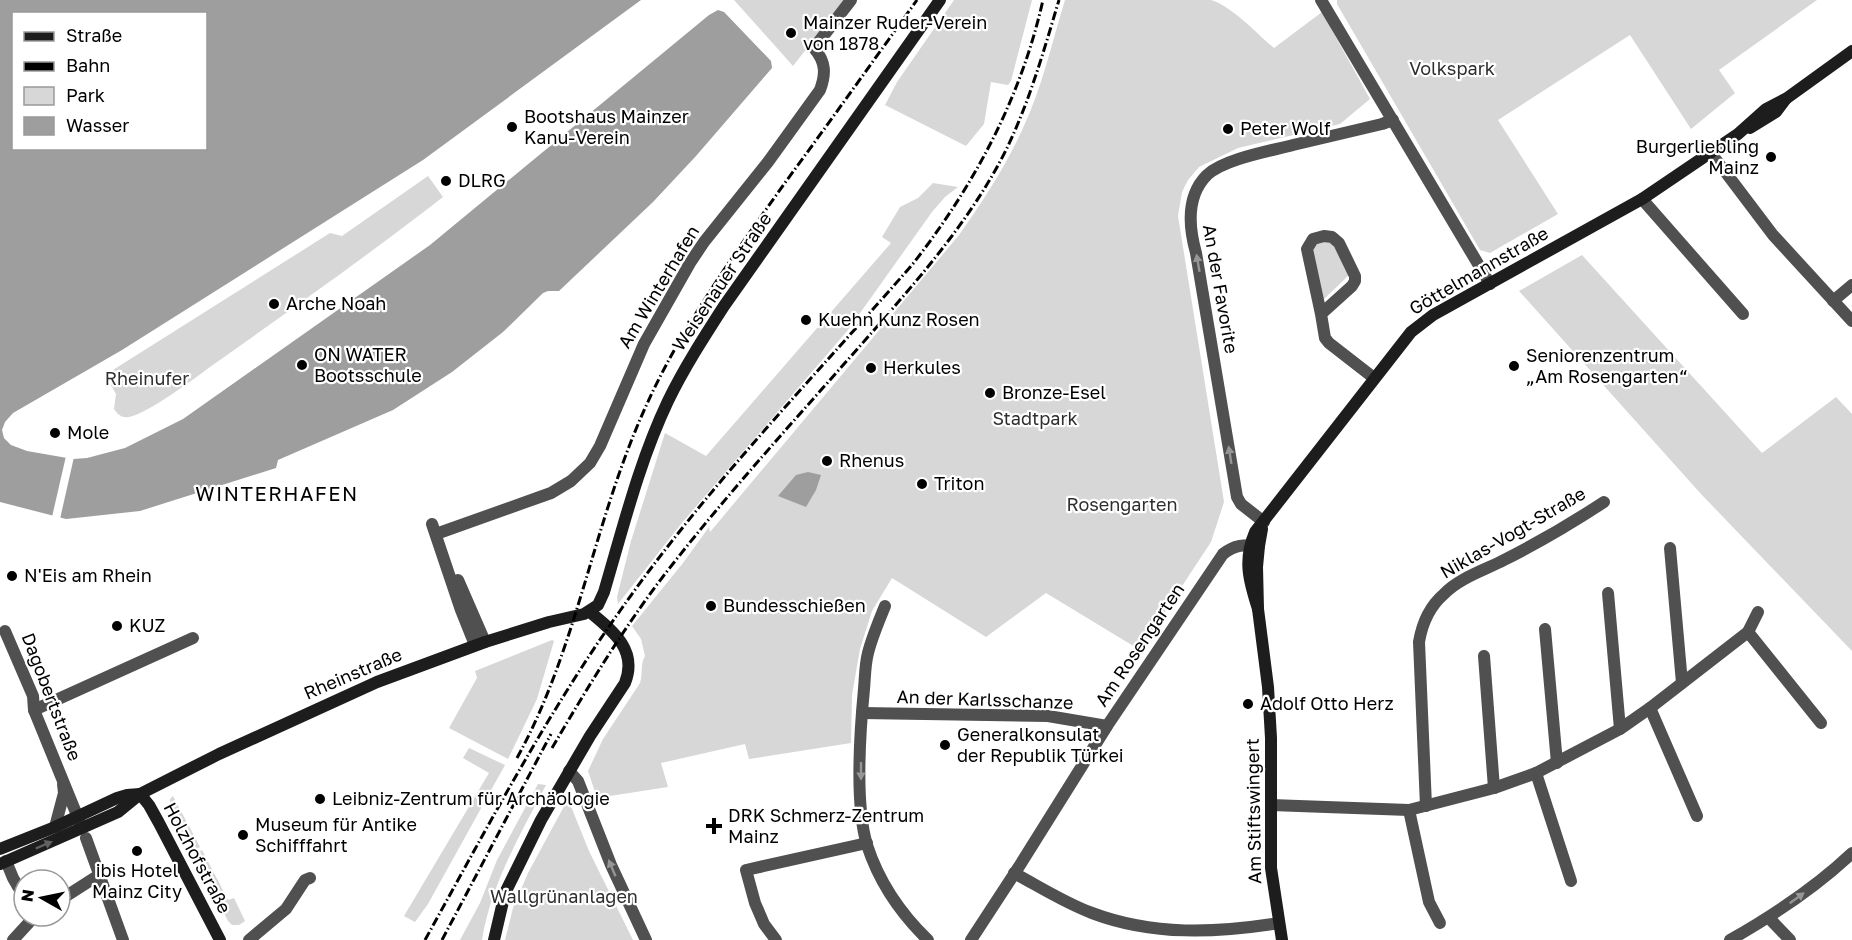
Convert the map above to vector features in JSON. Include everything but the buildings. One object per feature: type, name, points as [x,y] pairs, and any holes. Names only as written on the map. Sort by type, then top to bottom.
[{"type":"street","name":"Am Winterhafen","points":[[480,644],[461,610],[434,529],[551,493],[571,481],[590,463],[600,446],[644,344],[690,263],[820,90],[824,80],[824,64],[814,48],[851,0]]},
{"type":"street","name":"Weisenauer Straße","points":[[590,612],[598,605],[604,592],[634,489],[650,444],[669,399],[696,349],[940,0]]},
{"type":"street","points":[[1321,0],[1490,284]]},
{"type":"street","name":"Göttelmannstraße","points":[[1254,545],[1255,532],[1415,328],[1433,315],[1642,199],[1738,134],[1766,109],[1787,98],[1852,51]]},
{"type":"street","name":"An der Favorite","points":[[1264,522],[1241,504],[1237,497],[1192,239],[1191,212],[1197,192],[1208,175],[1239,158],[1393,120]]},
{"type":"street","points":[[1711,153],[1773,236],[1852,321]]},
{"type":"street","points":[[1642,199],[1743,315]]},
{"type":"street","points":[[1322,314],[1355,281],[1355,276],[1339,243],[1332,237],[1324,236],[1313,239],[1307,249],[1326,340],[1374,378]]},
{"type":"street","points":[[1833,301],[1852,285]]},
{"type":"street","name":"Niklas-Vogt-Straße","points":[[1426,806],[1419,642],[1421,630],[1431,609],[1445,592],[1457,584],[1506,559],[1604,502]]},
{"type":"street","name":"Am Stiftswingert","points":[[1254,545],[1248,568],[1258,609],[1268,687],[1272,868],[1282,940]]},
{"type":"street","name":"Am Rosengarten","points":[[970,940],[1107,726],[1223,554],[1234,547],[1254,545]]},
{"type":"street","points":[[1670,549],[1682,683]]},
{"type":"street","points":[[1608,593],[1620,729]]},
{"type":"street","points":[[885,606],[867,655],[862,713],[862,808],[867,843],[884,885],[897,905],[928,940]]},
{"type":"street","name":"Rheinstraße","points":[[3,862],[84,833],[118,812],[141,794],[219,754],[377,682],[480,644],[549,622],[590,612]]},
{"type":"street","points":[[494,940],[505,893],[541,820],[569,771],[626,683],[630,668],[629,656],[607,626],[590,612]]},
{"type":"street","points":[[1271,805],[1409,810],[1494,788],[1536,773],[1620,729],[1650,708],[1748,632],[1758,612]]},
{"type":"street","points":[[1545,629],[1557,763]]},
{"type":"street","name":"Dagobertstraße","points":[[5,631],[33,696],[34,710],[78,816],[123,940]]},
{"type":"street","points":[[1748,632],[1821,723]]},
{"type":"street","points":[[34,710],[193,638]]},
{"type":"street","points":[[1484,656],[1494,788]]},
{"type":"street","points":[[1650,708],[1697,816]]},
{"type":"street","name":"An der Karlsschanze","points":[[862,713],[1048,716],[1107,726]]},
{"type":"street","points":[[569,771],[578,781],[625,897],[646,940]]},
{"type":"street","points":[[1536,773],[1571,881]]},
{"type":"street","name":"Dagobertstraße","points":[[55,827],[64,793],[62,777]]},
{"type":"street","name":"Rheinstraße","points":[[0,849],[55,827],[117,798],[141,794]]},
{"type":"street","name":"Holzhofstraße","points":[[141,794],[159,823],[220,940]]},
{"type":"street","points":[[1409,810],[1429,902],[1440,923]]},
{"type":"street","points":[[777,940],[764,924],[755,903],[746,870],[867,843]]},
{"type":"street","points":[[1730,940],[1769,918],[1828,876],[1852,853]]},
{"type":"street","points":[[3,862],[12,876]]},
{"type":"street","points":[[1014,873],[1056,897],[1094,914],[1146,927],[1214,931],[1279,923]]},
{"type":"street","points":[[72,892],[99,875]]},
{"type":"street","points":[[249,940],[286,909],[305,880],[310,878]]},
{"type":"street","points":[[1769,918],[1790,940]]},
{"type":"street","points":[[13,940],[24,928]]},
{"type":"green space","name":"Mainzer Ruder-Verein von 1878","points":[[734,0],[845,0],[793,66]]},
{"type":"green space","points":[[954,0],[1032,0],[1011,81],[1008,85],[991,82],[984,124],[966,146],[885,105],[897,82]]},
{"type":"green space","name":"Stadtpark","points":[[1065,0],[1211,0],[1236,14],[1274,48],[1322,12],[1370,99],[1340,124],[1238,148],[1199,167],[1182,192],[1178,216],[1224,502],[1211,542],[1140,650],[1046,593],[986,637],[892,578],[872,611],[860,649],[852,695],[851,743],[749,759],[745,744],[661,763],[668,787],[597,798],[588,771],[603,739],[641,680],[645,656],[641,639],[632,626],[709,527],[710,532],[968,222],[1002,170],[1030,113]]},
{"type":"green space","name":"Volkspark","points":[[1337,0],[1817,0],[1719,70],[1735,93],[1691,129],[1630,35],[1498,120],[1558,214],[1490,253],[1480,250],[1337,4]]},
{"type":"green space","name":"Rheinufer","points":[[428,176],[443,197],[328,283],[147,410],[129,417],[122,416],[114,409],[116,394],[105,375],[330,233],[342,236]]},
{"type":"green space","points":[[933,183],[958,187],[945,197],[932,212],[848,330],[681,524],[618,604],[617,597],[631,541],[665,433],[706,456],[891,243],[882,237],[900,207],[918,198]]},
{"type":"green space","points":[[1332,242],[1349,275],[1323,300],[1313,251],[1317,243]]},
{"type":"green space","points":[[1582,255],[1762,453],[1836,397],[1852,414],[1852,651],[1701,494],[1519,291]]},
{"type":"green space","points":[[554,641],[537,699],[508,759],[449,728],[477,678],[475,671]]},
{"type":"green space","points":[[469,748],[505,765],[428,904],[415,922],[404,916],[489,773],[463,758]]},
{"type":"green space","points":[[538,784],[546,785],[499,880],[486,919],[482,940],[460,940],[480,903],[497,860]]},
{"type":"green space","points":[[173,796],[200,847],[192,851],[170,809],[170,799]]},
{"type":"green space","name":"Wallgrünanlagen","points":[[568,799],[589,851],[633,940],[505,940],[513,908],[528,873]]},
{"type":"green space","points":[[202,850],[228,900],[234,898],[245,921],[239,925],[232,925],[228,921],[194,854]]},
{"type":"water","points":[[0,0],[641,0],[423,160],[122,350],[13,413],[5,422],[2,430],[4,438],[11,445],[27,451],[73,459],[87,458],[125,448],[183,419],[430,245],[709,15],[718,10],[724,12],[771,61],[772,68],[653,202],[559,291],[543,293],[503,332],[452,372],[393,410],[278,460],[276,468],[140,511],[66,519],[0,502]]},
{"type":"water","points":[[808,472],[821,475],[816,490],[806,507],[778,496],[796,475]]},
{"type":"pier","points":[[66,456],[74,457],[60,519],[52,517]]},
{"type":"railway","points":[[517,758],[554,677],[608,506],[639,422],[670,358],[706,297],[746,238],[917,0]]},
{"type":"railway","points":[[425,940],[543,730],[568,688],[622,608],[726,475],[912,265],[956,204],[992,140],[1008,106],[1034,36],[1043,0]]},
{"type":"railway","points":[[552,748],[624,631],[672,565],[733,491],[922,274],[968,213],[998,165],[1023,112],[1059,0]]},
{"type":"railway","points":[[442,940],[551,734]]},
{"type":"place","name":"Mainzer Ruder-Verein von 1878","points":[[791,33]]},
{"type":"place","name":"Bootshaus Mainzer Kanu-Verein","points":[[512,127]]},
{"type":"place","name":"Peter Wolf","points":[[1228,129]]},
{"type":"place","name":"Burgerliebling Mainz","points":[[1771,157]]},
{"type":"place","name":"DLRG","points":[[446,181]]},
{"type":"place","name":"Arche Noah","points":[[274,304]]},
{"type":"place","name":"Kuehn Kunz Rosen","points":[[806,320]]},
{"type":"place","name":"ON WATER Bootsschule","points":[[302,365]]},
{"type":"place","name":"Seniorenzentrum „Am Rosengarten“","points":[[1514,366]]},
{"type":"place","name":"Herkules","points":[[871,368]]},
{"type":"place","name":"Bronze-Esel","points":[[990,393]]},
{"type":"place","name":"Mole","points":[[55,433]]},
{"type":"place","name":"Rhenus","points":[[827,461]]},
{"type":"place","name":"Triton","points":[[922,484]]},
{"type":"place","name":"N'Eis am Rhein","points":[[12,576]]},
{"type":"place","name":"Bundesschießen","points":[[711,606]]},
{"type":"place","name":"KUZ","points":[[117,626]]},
{"type":"place","name":"Adolf Otto Herz","points":[[1248,704]]},
{"type":"place","name":"Generalkonsulat der Republik Türkei","points":[[945,745]]},
{"type":"place","name":"Leibniz-Zentrum für Archäologie","points":[[320,799]]},
{"type":"place","name":"DRK Schmerz-Zentrum Mainz","points":[[714,826]]},
{"type":"place","name":"Museum für Antike Schifffahrt","points":[[243,835]]},
{"type":"place","name":"ibis Hotel Mainz City","points":[[137,851]]},
{"type":"district","name":"WINTERHAFEN","points":[[277,494]]},
{"type":"park label","name":"Rosengarten","points":[[1122,505]]}]
